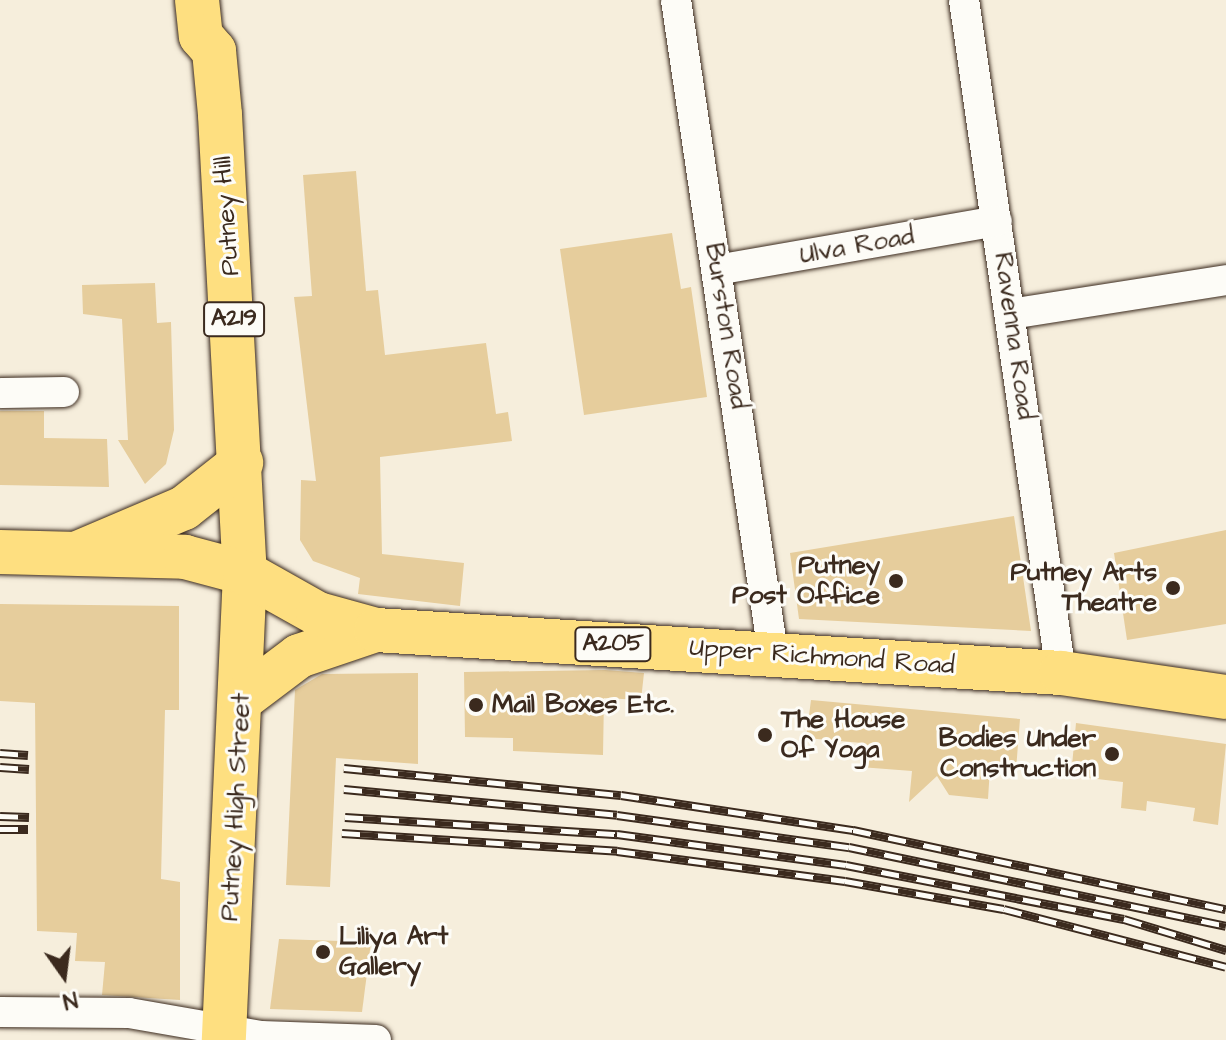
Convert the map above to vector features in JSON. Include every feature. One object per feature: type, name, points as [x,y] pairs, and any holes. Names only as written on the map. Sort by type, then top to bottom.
[{"type":"main road","name":"Putney Hill","points":[[197,0],[201,36],[214,51]]},
{"type":"main road","name":"Putney Hill","points":[[223,0],[226,32],[214,51],[241,463],[245,573]]},
{"type":"main road","points":[[78,553],[184,508],[241,463]]},
{"type":"main road","name":"Upper Richmond Road","points":[[0,552],[185,557],[245,573],[318,614],[376,630],[1061,673],[1226,697]]},
{"type":"main road","name":"Putney High Street","points":[[224,1035],[242,699],[245,573]]},
{"type":"main road","points":[[242,699],[299,656],[376,630]]},
{"type":"street","name":"Burston Road","points":[[676,0],[773,653]]},
{"type":"street","name":"Ravenna Road","points":[[964,0],[1061,673]]},
{"type":"street","name":"Ulva Road","points":[[717,270],[997,221]]},
{"type":"street","points":[[1010,314],[1226,280]]},
{"type":"street","points":[[0,393],[64,392]]},
{"type":"street","points":[[0,1012],[129,1013],[224,1035],[376,1040]]},
{"type":"building","points":[[356,171],[366,291],[378,290],[385,355],[486,343],[496,414],[508,412],[512,441],[380,457],[382,554],[464,563],[460,606],[358,594],[360,578],[313,561],[300,540],[301,480],[316,481],[294,297],[312,296],[303,175]]},
{"type":"building","points":[[672,233],[681,289],[691,287],[707,397],[584,415],[560,249]]},
{"type":"building","points":[[155,283],[157,323],[171,322],[174,430],[166,464],[145,484],[118,440],[128,440],[122,319],[83,314],[82,285]]},
{"type":"building","points":[[0,411],[44,411],[44,438],[107,439],[109,487],[0,485]]},
{"type":"building","points":[[1014,516],[1031,631],[799,619],[790,553]]},
{"type":"building","name":"Putney Arts Theatre","points":[[1226,530],[1226,624],[1127,640],[1114,553]]},
{"type":"building","points":[[0,604],[179,606],[179,710],[165,710],[161,879],[180,882],[180,1000],[102,995],[105,962],[75,961],[77,933],[37,931],[35,703],[0,701]]},
{"type":"building","points":[[605,670],[644,673],[641,700],[604,698],[603,755],[513,751],[513,738],[465,737],[464,672]]},
{"type":"building","points":[[418,673],[418,764],[336,758],[330,887],[286,885],[295,690],[322,674]]},
{"type":"building","points":[[811,700],[1020,719],[1016,770],[990,768],[988,799],[949,795],[937,776],[909,802],[912,771],[860,767],[862,743],[806,738]]},
{"type":"building","points":[[1076,723],[1226,744],[1218,825],[1193,821],[1195,808],[1147,801],[1146,811],[1121,808],[1123,782],[1071,776]]},
{"type":"building","points":[[279,939],[371,942],[362,1012],[270,1009]]},
{"type":"railway","points":[[0,753],[28,755]]},
{"type":"railway","points":[[0,767],[29,769]]},
{"type":"railway","points":[[344,768],[621,795],[853,830],[1226,909]]},
{"type":"railway","points":[[344,789],[617,815],[849,847],[1226,926]]},
{"type":"railway","points":[[0,816],[29,817]]},
{"type":"railway","points":[[345,817],[617,834],[846,865],[1124,919],[1226,950]]},
{"type":"railway","points":[[0,829],[28,829]]},
{"type":"railway","points":[[342,833],[617,851],[845,881],[1004,909],[1226,967]]},
{"type":"place","name":"Putney Post Office","points":[[896,581]]},
{"type":"place","name":"Putney Arts Theatre","points":[[1173,588]]},
{"type":"place","name":"Mail Boxes Etc.","points":[[476,705]]},
{"type":"place","name":"The House Of Yoga","points":[[765,735]]},
{"type":"place","name":"Bodies Under Construction","points":[[1112,754]]},
{"type":"place","name":"Liliya Art Gallery","points":[[323,952]]}]
